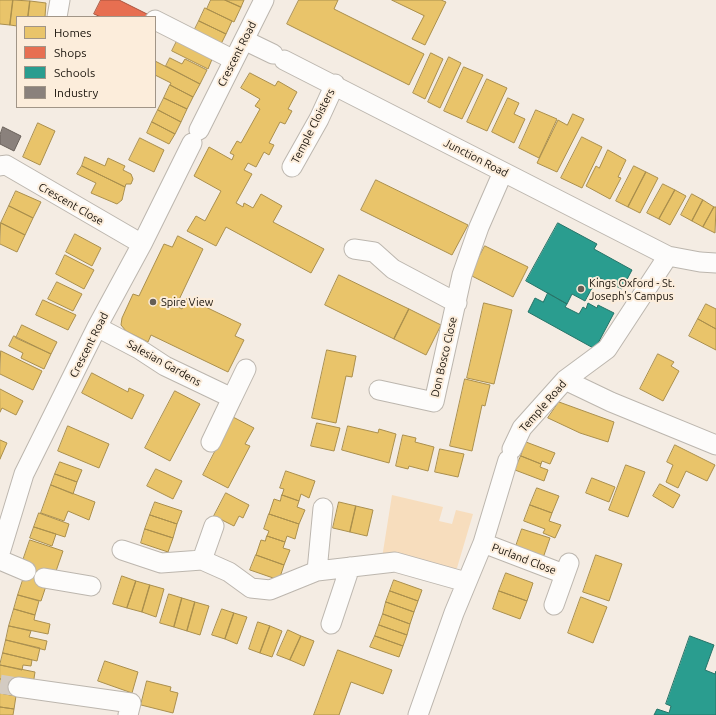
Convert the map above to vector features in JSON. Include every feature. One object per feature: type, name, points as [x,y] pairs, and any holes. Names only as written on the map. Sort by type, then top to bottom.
[{"type":"street","points":[[57,16],[60,0]]},
{"type":"street","name":"Crescent Road","points":[[0,553],[24,474],[97,326],[142,244],[264,0]]},
{"type":"street","points":[[156,21],[234,60]]},
{"type":"street","name":"Junction Road","points":[[244,40],[335,84],[668,256]]},
{"type":"street","name":"Temple Cloisters","points":[[292,167],[319,119],[335,84]]},
{"type":"street","name":"Crescent Close","points":[[0,166],[6,166],[142,244]]},
{"type":"street","name":"Don Bosco Close","points":[[379,390],[434,402],[462,275],[477,234],[503,172]]},
{"type":"street","name":"Don Bosco Close","points":[[354,249],[374,252],[393,270],[457,303]]},
{"type":"street","points":[[668,256],[700,262],[716,263]]},
{"type":"street","name":"Temple Road","points":[[418,715],[466,582],[483,543],[510,454],[522,428],[565,380],[607,348],[668,256]]},
{"type":"street","name":"Salesian Gardens","points":[[97,326],[139,349],[164,366],[232,398]]},
{"type":"street","points":[[211,442],[246,369]]},
{"type":"street","points":[[565,380],[611,402],[716,445]]},
{"type":"street","points":[[317,571],[323,508]]},
{"type":"street","points":[[202,560],[214,526]]},
{"type":"street","name":"Purland Close","points":[[483,543],[567,568],[554,605]]},
{"type":"street","points":[[122,550],[161,563],[202,560],[229,572],[251,588],[270,590],[317,571],[395,562],[466,582]]},
{"type":"street","points":[[0,560],[26,571]]},
{"type":"street","points":[[331,624],[350,567]]},
{"type":"street","points":[[44,578],[91,586]]},
{"type":"street","points":[[18,687],[131,703],[128,715]]},
{"type":"shaded area","points":[[392,495],[443,507],[439,521],[452,524],[456,510],[473,514],[457,568],[448,572],[382,558]]},
{"type":"building: Homes","points":[[0,0],[13,0],[10,25],[0,24]]},
{"type":"building: Homes","points":[[13,0],[30,1],[28,16],[16,16],[16,26],[10,25]]},
{"type":"building: Homes","points":[[211,0],[225,0],[241,7],[234,22],[207,9]]},
{"type":"building: Homes","points":[[225,0],[244,0],[241,7]]},
{"type":"building: Homes","points":[[299,0],[338,0],[334,9],[424,54],[409,85],[287,24]]},
{"type":"building: Homes","points":[[392,0],[441,0],[446,2],[425,45],[412,39],[424,16]]},
{"type":"building: Homes","points":[[30,1],[46,3],[45,16],[28,16]]},
{"type":"building: Homes","points":[[205,8],[232,21],[226,34],[199,21]]},
{"type":"building: Homes","points":[[199,21],[226,34],[221,44],[194,31]]},
{"type":"building: Homes","points":[[177,41],[215,52],[208,69],[172,51]]},
{"type":"building: Homes","points":[[431,53],[443,59],[425,99],[413,93]]},
{"type":"building: Homes","points":[[449,57],[461,63],[440,108],[428,102]]},
{"type":"building: Homes","points":[[170,58],[182,64],[185,59],[207,70],[200,84],[166,66]]},
{"type":"building: Homes","points":[[156,62],[200,84],[193,97],[170,85],[171,83],[156,76]]},
{"type":"building: Homes","points":[[464,67],[483,75],[462,119],[444,111]]},
{"type":"building: Homes","points":[[250,73],[275,86],[278,81],[297,92],[288,109],[292,111],[285,124],[280,122],[269,143],[274,145],[269,155],[264,152],[256,167],[248,163],[244,170],[252,174],[236,203],[243,207],[244,203],[253,208],[261,194],[282,206],[273,222],[324,249],[311,273],[226,227],[216,246],[187,231],[196,216],[205,221],[221,191],[194,176],[209,147],[232,160],[234,155],[230,153],[237,141],[241,143],[260,109],[255,106],[260,99],[241,88]]},
{"type":"building: Homes","points":[[487,79],[507,88],[487,131],[467,122]]},
{"type":"building: Homes","points":[[170,85],[193,97],[187,109],[164,98]]},
{"type":"building: Homes","points":[[164,98],[187,109],[181,122],[158,110]]},
{"type":"building: Homes","points":[[508,98],[519,103],[514,114],[525,119],[514,143],[492,132]]},
{"type":"building: Homes","points":[[158,110],[181,122],[175,134],[152,122]]},
{"type":"building: Homes","points":[[536,110],[557,119],[539,158],[519,148]]},
{"type":"building: Homes","points":[[573,114],[584,119],[557,172],[537,163],[558,120],[567,125]]},
{"type":"building: Homes","points":[[152,122],[175,134],[169,144],[147,133]]},
{"type":"building: Homes","points":[[38,123],[55,131],[40,165],[23,157]]},
{"type":"building: Homes","points":[[582,137],[602,147],[582,188],[561,178]]},
{"type":"building: Homes","points":[[140,138],[164,150],[154,172],[129,160]]},
{"type":"building: Homes","points":[[608,150],[626,160],[618,177],[621,178],[610,199],[586,186],[596,166],[599,168]]},
{"type":"building: Homes","points":[[85,157],[105,166],[108,158],[125,166],[123,170],[131,174],[133,179],[131,184],[126,184],[125,187],[82,166]]},
{"type":"building: Homes","points":[[82,166],[125,187],[122,200],[117,204],[91,193],[96,183],[77,174]]},
{"type":"building: Homes","points":[[634,166],[646,172],[628,207],[616,201]]},
{"type":"building: Homes","points":[[646,172],[658,178],[640,213],[628,207]]},
{"type":"building: Homes","points":[[376,180],[468,225],[452,255],[361,210]]},
{"type":"building: Homes","points":[[663,184],[675,190],[659,219],[647,213]]},
{"type":"building: Homes","points":[[675,190],[686,196],[670,225],[659,219]]},
{"type":"building: Homes","points":[[16,191],[41,202],[33,218],[9,206]]},
{"type":"building: Homes","points":[[692,194],[703,200],[692,221],[681,215]]},
{"type":"building: Homes","points":[[703,200],[714,207],[703,227],[692,221]]},
{"type":"building: Homes","points":[[9,206],[33,218],[25,235],[1,223]]},
{"type":"building: Homes","points":[[714,207],[716,207],[715,233],[703,227]]},
{"type":"building: Homes","points":[[1,223],[25,235],[17,252],[0,244]]},
{"type":"building: Homes","points":[[75,234],[101,248],[92,266],[66,252]]},
{"type":"building: Homes","name":"Spire View","points":[[178,236],[203,249],[176,306],[182,309],[187,298],[241,324],[235,336],[244,340],[228,372],[151,335],[148,342],[126,331],[121,325],[122,318],[133,294],[139,296],[164,244],[172,247]]},
{"type":"building: Homes","points":[[485,246],[528,267],[513,297],[470,275]]},
{"type":"building: Homes","points":[[65,255],[94,270],[84,289],[56,274]]},
{"type":"building: Homes","points":[[339,275],[409,309],[394,339],[325,305]]},
{"type":"building: Homes","points":[[57,282],[82,294],[73,311],[48,299]]},
{"type":"building: Homes","points":[[43,300],[76,315],[68,330],[36,315]]},
{"type":"building: Homes","points":[[484,303],[512,310],[494,384],[467,378]]},
{"type":"building: Homes","points":[[706,304],[716,309],[716,329],[698,319]]},
{"type":"building: Homes","points":[[409,309],[441,325],[426,355],[394,339]]},
{"type":"building: Homes","points":[[698,319],[716,329],[716,350],[689,336]]},
{"type":"building: Homes","points":[[22,325],[57,342],[51,354],[16,338]]},
{"type":"building: Homes","points":[[14,336],[51,354],[44,369],[21,358],[23,353],[9,346]]},
{"type":"building: Homes","points":[[327,350],[356,356],[352,377],[346,376],[336,423],[312,418]]},
{"type":"building: Homes","points":[[1,351],[42,371],[33,390],[0,374]]},
{"type":"building: Homes","points":[[658,354],[674,362],[671,366],[679,371],[663,401],[640,389]]},
{"type":"building: Homes","points":[[92,373],[128,392],[129,388],[144,395],[132,419],[82,393]]},
{"type":"building: Homes","points":[[465,379],[490,385],[485,406],[482,405],[472,451],[450,446]]},
{"type":"building: Homes","points":[[0,389],[23,401],[16,415],[2,408],[0,412]]},
{"type":"building: Homes","points":[[175,391],[200,404],[170,461],[145,448]]},
{"type":"building: Homes","points":[[559,402],[614,422],[608,442],[580,433],[548,418]]},
{"type":"building: Homes","points":[[233,417],[254,428],[245,444],[250,446],[228,488],[203,475]]},
{"type":"building: Homes","points":[[317,423],[340,428],[334,451],[311,446]]},
{"type":"building: Homes","points":[[68,426],[109,444],[99,468],[58,451]]},
{"type":"building: Homes","points":[[348,426],[378,433],[379,429],[396,434],[389,463],[342,450]]},
{"type":"building: Homes","points":[[403,435],[416,438],[415,442],[434,447],[428,471],[409,466],[408,469],[396,466]]},
{"type":"building: Homes","points":[[0,440],[7,443],[0,459]]},
{"type":"building: Homes","points":[[526,442],[555,453],[550,464],[542,461],[541,464],[521,456]]},
{"type":"building: Homes","points":[[675,445],[715,465],[707,481],[686,471],[678,488],[666,482],[673,465],[667,462]]},
{"type":"building: Homes","points":[[440,449],[464,454],[458,477],[435,472]]},
{"type":"building: Homes","points":[[521,456],[541,464],[540,467],[548,470],[544,481],[515,470]]},
{"type":"building: Homes","points":[[60,462],[82,470],[77,482],[55,474]]},
{"type":"building: Homes","points":[[626,465],[645,472],[628,517],[609,510]]},
{"type":"building: Homes","points":[[156,469],[182,481],[173,499],[147,486]]},
{"type":"building: Homes","points":[[286,471],[315,481],[309,498],[301,494],[299,501],[282,495],[284,489],[280,488]]},
{"type":"building: Homes","points":[[55,474],[77,482],[73,494],[51,485]]},
{"type":"building: Homes","points":[[592,478],[615,487],[609,502],[586,493]]},
{"type":"building: Homes","points":[[660,484],[680,495],[673,508],[653,496]]},
{"type":"building: Homes","points":[[51,485],[95,502],[89,520],[68,511],[64,521],[41,513]]},
{"type":"building: Homes","points":[[537,488],[559,496],[552,513],[530,505]]},
{"type":"building: Homes","points":[[226,493],[249,505],[243,518],[239,516],[234,526],[214,516]]},
{"type":"building: Homes","points":[[282,495],[299,501],[297,507],[305,510],[299,524],[269,514],[274,499],[280,501]]},
{"type":"building: Homes","points":[[155,502],[182,511],[177,524],[150,515]]},
{"type":"building: Homes","points":[[339,502],[356,506],[350,532],[333,528]]},
{"type":"building: Homes","points":[[530,505],[552,513],[549,521],[561,525],[555,538],[543,533],[545,529],[524,521]]},
{"type":"building: Homes","points":[[356,506],[373,510],[367,536],[350,532]]},
{"type":"building: Homes","points":[[39,513],[69,524],[65,537],[34,527]]},
{"type":"building: Homes","points":[[269,514],[299,524],[295,539],[287,536],[285,542],[267,536],[269,531],[264,529]]},
{"type":"building: Homes","points":[[150,515],[177,524],[173,538],[145,529]]},
{"type":"building: Homes","points":[[34,527],[56,534],[52,546],[30,538]]},
{"type":"building: Homes","points":[[145,529],[173,538],[168,552],[141,543]]},
{"type":"building: Homes","points":[[522,529],[550,538],[543,558],[515,549]]},
{"type":"building: Homes","points":[[267,536],[285,542],[283,548],[290,550],[284,565],[256,555],[261,540],[265,541]]},
{"type":"building: Homes","points":[[30,540],[63,551],[55,574],[44,581],[25,574],[21,566]]},
{"type":"building: Homes","points":[[256,555],[284,565],[279,580],[250,570]]},
{"type":"building: Homes","points":[[596,555],[622,564],[609,601],[583,592]]},
{"type":"building: Homes","points":[[506,573],[533,583],[527,601],[499,591]]},
{"type":"building: Homes","points":[[25,574],[44,581],[46,586],[41,601],[18,595]]},
{"type":"building: Homes","points":[[122,576],[136,581],[127,608],[113,604]]},
{"type":"building: Homes","points":[[394,580],[422,590],[418,601],[390,591]]},
{"type":"building: Homes","points":[[136,581],[150,585],[142,612],[127,608]]},
{"type":"building: Homes","points":[[150,585],[164,589],[156,617],[142,612]]},
{"type":"building: Homes","points":[[390,591],[418,601],[414,612],[386,602]]},
{"type":"building: Homes","points":[[499,591],[527,601],[520,619],[493,609]]},
{"type":"building: Homes","points":[[169,594],[182,598],[174,627],[160,623]]},
{"type":"building: Homes","points":[[18,595],[39,601],[35,615],[14,609]]},
{"type":"building: Homes","points":[[581,597],[607,607],[593,643],[568,633]]},
{"type":"building: Homes","points":[[182,598],[195,602],[187,631],[174,627]]},
{"type":"building: Homes","points":[[195,602],[209,606],[200,635],[187,631]]},
{"type":"building: Homes","points":[[386,602],[414,612],[410,624],[383,614]]},
{"type":"building: Homes","points":[[14,609],[35,615],[34,620],[50,624],[48,634],[9,626]]},
{"type":"building: Homes","points":[[222,609],[234,613],[225,639],[212,635]]},
{"type":"building: Homes","points":[[234,613],[247,617],[237,644],[225,639]]},
{"type":"building: Homes","points":[[383,614],[410,624],[407,635],[379,625]]},
{"type":"building: Homes","points":[[258,622],[270,626],[260,653],[249,649]]},
{"type":"building: Homes","points":[[379,625],[407,635],[403,646],[375,636]]},
{"type":"building: Homes","points":[[9,626],[31,631],[29,637],[47,641],[45,650],[6,640]]},
{"type":"building: Homes","points":[[270,626],[282,631],[272,657],[260,653]]},
{"type":"building: Homes","points":[[288,630],[301,636],[290,660],[277,655]]},
{"type":"building: Homes","points":[[301,636],[314,641],[304,666],[290,660]]},
{"type":"building: Homes","points":[[375,636],[403,646],[399,657],[370,647]]},
{"type":"building: Homes","points":[[6,640],[40,648],[37,661],[3,653]]},
{"type":"building: Homes","points":[[338,650],[392,670],[383,694],[351,682],[339,715],[314,715]]},
{"type":"building: Homes","points":[[3,653],[32,660],[31,666],[23,665],[22,670],[0,665]]},
{"type":"building: Homes","points":[[105,661],[138,672],[132,693],[98,681]]},
{"type":"building: Homes","points":[[0,665],[35,672],[33,685],[0,679]]},
{"type":"building: Homes","points":[[0,679],[33,685],[16,696],[0,693]]},
{"type":"building: Homes","points":[[147,681],[171,687],[170,691],[178,693],[173,713],[141,705]]},
{"type":"building: Homes","points":[[0,693],[16,696],[14,709],[0,707]]},
{"type":"building: Homes","points":[[0,707],[14,709],[13,715],[0,715]]},
{"type":"building: Shops","points":[[101,0],[119,0],[149,15],[99,16],[94,14]]},
{"type":"building: Schools","points":[[558,223],[597,244],[594,249],[632,270],[622,289],[598,277],[585,301],[572,294],[567,304],[526,281]]},
{"type":"building: Schools","points":[[548,293],[567,304],[565,307],[579,314],[583,307],[586,309],[588,303],[597,308],[598,305],[614,313],[595,349],[528,312],[535,298],[543,302]]},
{"type":"building: Schools","points":[[690,636],[714,645],[705,670],[715,674],[716,671],[716,715],[654,715],[657,709],[669,713],[671,706],[666,704]]},
{"type":"building: Industry","points":[[3,127],[21,136],[14,151],[0,144],[0,135]]},
{"type":"tunnel","points":[[0,684],[18,687]]},
{"type":"place","name":"Kings Oxford - St. Joseph's Campus","points":[[581,289]]},
{"type":"place","name":"Spire View","points":[[153,302]]}]
